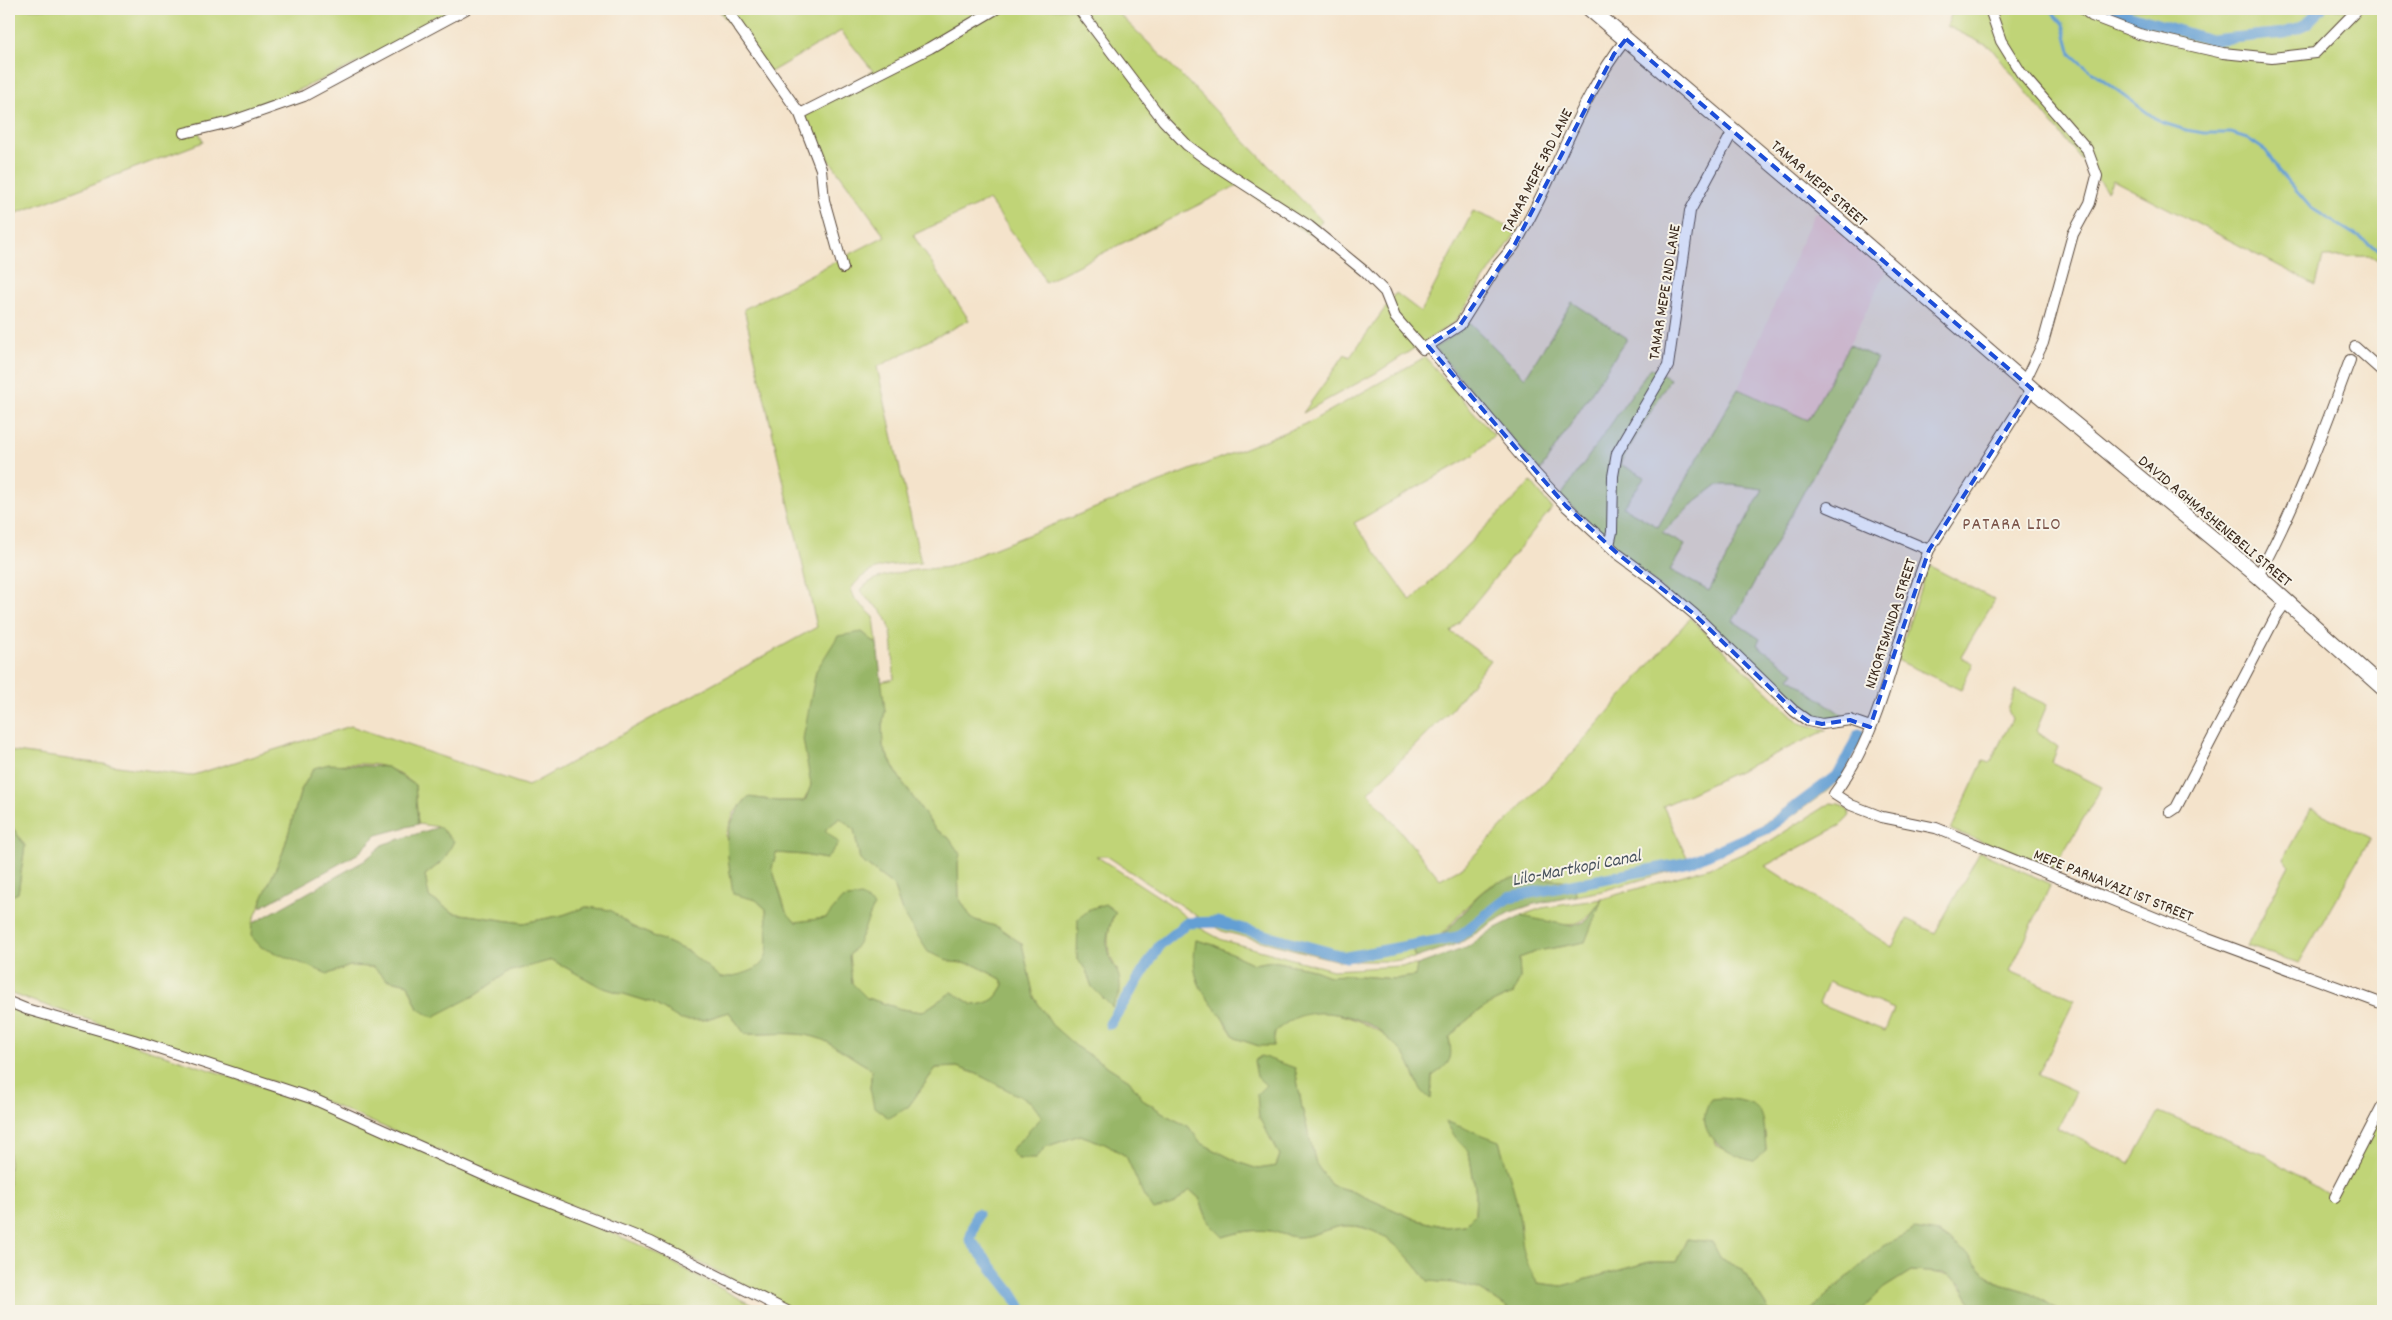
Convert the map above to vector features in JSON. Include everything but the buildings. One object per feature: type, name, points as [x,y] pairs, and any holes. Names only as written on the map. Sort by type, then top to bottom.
[{"type":"street","points":[[184,133],[230,122],[304,96],[466,9]]},
{"type":"street","points":[[726,9],[800,114],[821,169],[824,200],[843,268]]},
{"type":"street","points":[[800,114],[921,53],[996,9]]},
{"type":"street","points":[[1079,9],[1163,120],[1187,144],[1207,160],[1309,226],[1364,271],[1385,292],[1395,317],[1425,348],[1535,473],[1609,545],[1694,614],[1794,711],[1808,721],[1822,724],[1850,720],[1870,727]]},
{"type":"street","name":"TAMAR MEPE STREET","points":[[1590,9],[1733,130],[2028,386]]},
{"type":"street","name":"NIKORTSMINDA STREET","points":[[1834,794],[1851,772],[1870,727],[1887,681],[1917,579],[1929,550],[2028,386],[2043,343],[2073,234],[2090,203],[2097,176],[2087,150],[2021,73],[2001,40],[1990,9]]},
{"type":"street","points":[[2084,9],[2092,16],[2139,34],[2224,53],[2272,58],[2315,53],[2358,9]]},
{"type":"street","name":"TAMAR MEPE 3RD LANE","points":[[1425,348],[1460,325],[1496,266],[1514,246],[1589,98],[1614,54],[1626,39]]},
{"type":"street","name":"TAMAR MEPE 2ND LANE","points":[[1609,545],[1612,532],[1613,476],[1617,454],[1668,366],[1690,211],[1733,130]]},
{"type":"street","points":[[2355,347],[2383,372]]},
{"type":"street","points":[[2258,576],[2277,541],[2319,447],[2350,360]]},
{"type":"street","name":"DAVID AGHMASHENEBELI STREET","points":[[2028,386],[2258,576],[2383,688]]},
{"type":"street","points":[[1828,507],[1929,550]]},
{"type":"street","points":[[2170,812],[2176,808],[2276,616],[2286,602]]},
{"type":"street","name":"MEPE PARNAVAZI 1ST STREET","points":[[1834,794],[1851,805],[1882,817],[1936,828],[2206,938],[2383,1004]]},
{"type":"street","points":[[9,1002],[26,1009],[134,1040],[311,1098],[497,1181],[651,1242],[787,1311]]},
{"type":"street","points":[[2335,1196],[2383,1104]]},
{"type":"highlighted area","points":[[1626,39],[2032,389],[1929,550],[1870,727],[1850,720],[1822,724],[1808,721],[1794,711],[1694,614],[1618,554],[1566,506],[1428,346],[1460,325],[1514,246],[1614,54]]},
{"type":"shaded area","points":[[1815,211],[1886,271],[1849,345],[1808,420],[1738,389]]},
{"type":"green space","points":[[9,9],[459,9],[387,48],[313,84],[229,116],[196,124],[203,142],[9,216]]},
{"type":"green space","points":[[718,9],[1114,9],[1188,82],[1322,221],[1308,234],[1238,185],[1045,282],[1040,271],[989,200],[913,235],[969,320],[877,367],[921,563],[882,567],[866,574],[851,589],[855,599],[874,617],[877,644],[862,632],[816,671],[811,704],[811,786],[804,801],[778,801],[748,797],[734,813],[726,835],[756,900],[766,909],[768,950],[760,966],[752,971],[721,979],[689,952],[631,926],[610,910],[586,907],[563,915],[523,923],[454,913],[429,897],[425,875],[444,860],[439,827],[418,824],[415,785],[392,770],[372,764],[341,764],[314,768],[301,790],[283,852],[252,924],[328,974],[350,966],[373,967],[386,979],[408,984],[418,1009],[474,996],[508,972],[552,960],[601,987],[653,1003],[681,1019],[704,1020],[729,1012],[745,1034],[799,1034],[820,1039],[872,1069],[870,1088],[908,1107],[936,1068],[957,1067],[977,1074],[1031,1102],[1043,1117],[1010,1151],[1036,1159],[1045,1147],[1080,1135],[1105,1144],[1126,1156],[1133,1171],[1173,1205],[1190,1190],[1199,1198],[1209,1223],[1223,1237],[1259,1230],[1303,1237],[1342,1226],[1356,1226],[1369,1229],[1391,1242],[1411,1260],[1428,1281],[1454,1283],[1479,1289],[1512,1311],[797,1311],[640,1233],[505,1179],[300,1091],[9,993],[9,897],[18,893],[25,846],[9,822],[9,751],[190,776],[351,726],[528,786],[817,627],[744,309],[885,236],[795,113],[873,71],[841,31],[767,74]]},
{"type":"green space","points":[[1953,9],[2383,9],[2383,263],[2371,256],[2323,257],[2316,285],[2113,180],[2107,191],[1990,47],[1947,26]]},
{"type":"green space","points":[[1473,211],[1518,230],[1455,322],[1376,373],[1303,413],[1345,354],[1350,357],[1396,293],[1421,312]]},
{"type":"green space","points":[[1572,302],[1627,338],[1540,471],[1435,348],[1469,322],[1525,378]]},
{"type":"green space","points":[[1849,345],[1877,358],[1733,621],[1760,639],[1757,645],[1794,672],[1790,678],[1845,717],[1808,718],[1619,551],[1561,496],[1650,368],[1670,379],[1620,464],[1645,477],[1623,507],[1658,527],[1738,389],[1808,420]],"holes":[[[1717,485],[1763,489],[1709,591],[1670,570],[1685,545],[1662,533],[1697,500]]]},
{"type":"green space","points":[[1425,357],[1494,435],[1474,455],[1354,523],[1411,601],[1531,482],[1552,508],[1451,632],[1490,660],[1451,710],[1368,792],[1440,879],[1464,866],[1568,758],[1690,618],[1800,723],[1827,730],[1663,806],[1688,859],[1751,833],[1826,779],[1830,780],[1846,756],[1849,744],[1858,731],[1864,732],[1844,775],[1827,791],[1767,834],[1685,867],[1602,891],[1576,896],[1575,884],[1555,879],[1522,878],[1492,885],[1474,899],[1438,937],[1423,945],[1412,948],[1415,958],[1391,961],[1339,961],[1222,931],[1107,856],[1096,856],[1170,904],[1198,927],[1222,940],[1333,970],[1417,965],[1416,976],[1395,979],[1348,975],[1329,976],[1308,968],[1272,961],[1254,964],[1214,945],[1196,940],[1217,1010],[1235,1038],[1259,1046],[1292,1018],[1306,1013],[1338,1014],[1370,1026],[1397,1045],[1409,1059],[1418,1084],[1431,1098],[1432,1076],[1443,1068],[1449,1060],[1451,1051],[1449,1038],[1478,1012],[1513,994],[1520,978],[1519,958],[1538,951],[1585,942],[1600,902],[1583,920],[1574,924],[1555,924],[1520,916],[1542,908],[1602,899],[1714,866],[1767,843],[1830,803],[1839,804],[1848,810],[1849,817],[1841,825],[1765,866],[1892,947],[1907,919],[1935,933],[1980,852],[2051,884],[2010,971],[2075,999],[2038,1075],[2076,1092],[2058,1128],[2130,1164],[2159,1112],[2267,1156],[2330,1196],[2383,1093],[2383,1311],[2060,1311],[2032,1293],[2001,1284],[1985,1274],[1968,1254],[1884,1245],[1809,1311],[1769,1311],[1742,1269],[1721,1259],[1712,1242],[1687,1239],[1676,1262],[1649,1262],[1562,1286],[1538,1283],[1526,1264],[1520,1235],[1518,1209],[1499,1141],[1456,1138],[1469,1152],[1476,1194],[1475,1214],[1464,1225],[1446,1227],[1417,1220],[1351,1191],[1331,1185],[1316,1164],[1302,1108],[1295,1068],[1266,1085],[1270,1138],[1280,1155],[1276,1166],[1258,1169],[1240,1163],[1201,1143],[1188,1126],[1144,1101],[1129,1080],[1078,1048],[1051,1025],[1034,997],[1022,944],[998,927],[972,919],[959,898],[958,864],[949,838],[935,829],[899,777],[883,747],[882,726],[885,711],[881,682],[894,679],[892,638],[885,616],[866,598],[861,590],[877,578],[901,572],[948,567],[1310,422]],"holes":[[[1116,912],[1110,927],[1108,942],[1111,957],[1118,971],[1092,987],[1086,970],[1077,958]],[[1828,982],[1894,1009],[1885,1031],[1819,1004]],[[1703,1118],[1765,1133],[1766,1151],[1728,1151],[1716,1145]]]},
{"type":"green space","points":[[1928,565],[1995,600],[1961,657],[1973,663],[1961,690],[1897,660]]},
{"type":"green space","points":[[862,632],[877,644],[885,711],[882,726],[883,747],[899,777],[935,829],[949,838],[960,854],[958,864],[959,898],[972,919],[998,927],[1022,944],[1034,997],[1052,1025],[1078,1048],[1129,1080],[1144,1101],[1188,1126],[1201,1143],[1240,1163],[1258,1169],[1276,1166],[1280,1155],[1259,1118],[1257,1094],[1266,1085],[1257,1077],[1254,1061],[1261,1056],[1295,1068],[1302,1108],[1316,1164],[1331,1185],[1351,1191],[1417,1220],[1446,1227],[1464,1225],[1475,1214],[1476,1194],[1469,1152],[1456,1138],[1445,1121],[1499,1141],[1516,1200],[1524,1254],[1538,1283],[1562,1286],[1649,1262],[1676,1262],[1687,1239],[1712,1242],[1721,1259],[1742,1269],[1769,1311],[1677,1311],[1657,1307],[1578,1311],[1512,1311],[1479,1289],[1454,1283],[1428,1281],[1411,1260],[1391,1242],[1369,1229],[1356,1226],[1342,1226],[1303,1237],[1259,1230],[1223,1237],[1209,1223],[1199,1198],[1190,1190],[1173,1205],[1154,1210],[1144,1196],[1126,1156],[1105,1144],[1080,1135],[1045,1147],[1036,1159],[1018,1159],[1010,1151],[1042,1117],[1031,1102],[977,1074],[957,1067],[936,1068],[908,1107],[889,1118],[874,1107],[870,1088],[872,1069],[829,1043],[799,1034],[745,1034],[729,1012],[703,1020],[681,1020],[653,1003],[601,987],[552,960],[508,972],[474,996],[433,1017],[418,1009],[408,984],[386,979],[373,967],[350,966],[328,974],[261,947],[251,936],[252,924],[364,861],[384,844],[439,827],[454,841],[444,860],[425,875],[429,897],[454,913],[523,923],[563,915],[586,907],[610,910],[631,926],[689,952],[721,978],[751,971],[760,966],[765,959],[768,939],[766,909],[756,900],[733,894],[727,842],[729,832],[732,821],[748,797],[778,801],[805,801],[811,785],[803,739],[816,671],[838,636]],"holes":[[[840,818],[854,829],[860,860],[893,885],[902,911],[928,952],[952,962],[973,964],[1001,979],[1004,985],[995,998],[983,1004],[973,1005],[952,992],[922,1012],[901,1009],[867,998],[852,983],[849,956],[858,943],[874,906],[861,896],[842,899],[826,918],[796,922],[786,912],[772,868],[776,853],[826,859],[839,843],[825,830]]]},
{"type":"green space","points":[[2016,690],[2047,705],[2036,731],[2058,747],[2052,762],[2102,787],[2054,868],[1951,830],[1983,761],[1990,763],[2012,719],[2008,710]]},
{"type":"green space","points":[[329,764],[387,767],[415,785],[418,824],[377,835],[359,853],[261,907],[262,899],[283,852],[301,790],[314,768]]},
{"type":"green space","points":[[2311,809],[2371,838],[2299,963],[2247,946],[2289,865],[2283,859]]},
{"type":"green space","points":[[840,818],[854,829],[860,860],[893,885],[902,911],[952,962],[973,964],[1001,979],[1004,985],[995,998],[983,1004],[973,1005],[952,992],[922,1012],[901,1009],[867,998],[852,983],[849,956],[864,931],[826,918],[796,922],[786,912],[772,868],[776,853],[826,859],[824,830]]},
{"type":"green space","points":[[9,822],[25,846],[18,893],[9,897]]},
{"type":"green space","points":[[1520,878],[1563,880],[1575,884],[1576,896],[1534,904],[1508,913],[1460,943],[1415,958],[1412,948],[1431,942],[1441,936],[1483,891],[1505,880]]},
{"type":"green space","points":[[1602,899],[1585,942],[1538,951],[1519,958],[1520,978],[1513,994],[1478,1012],[1449,1038],[1451,1051],[1449,1060],[1443,1068],[1432,1076],[1431,1099],[1420,1088],[1405,1055],[1376,1028],[1355,1018],[1330,1013],[1306,1014],[1295,1018],[1276,1031],[1273,1046],[1259,1046],[1235,1038],[1204,993],[1195,971],[1196,940],[1214,945],[1254,964],[1272,961],[1308,968],[1329,976],[1348,975],[1395,979],[1415,976],[1417,965],[1466,948],[1494,929],[1520,916],[1572,926],[1584,922]]},
{"type":"green space","points":[[1105,904],[1116,912],[1109,929],[1107,942],[1111,961],[1120,981],[1120,992],[1112,1007],[1092,987],[1086,970],[1077,958],[1078,919],[1090,909]]},
{"type":"green space","points":[[9,1004],[308,1102],[642,1246],[763,1311],[9,1311]]},
{"type":"green space","points":[[1721,1098],[1747,1102],[1760,1111],[1763,1117],[1766,1151],[1754,1161],[1743,1158],[1721,1147],[1707,1131],[1705,1121],[1706,1110],[1712,1099]]},
{"type":"green space","points":[[1915,1229],[1939,1233],[1968,1254],[1985,1274],[2001,1284],[2032,1293],[2060,1311],[1976,1311],[1961,1284],[1944,1273],[1911,1271],[1884,1288],[1861,1311],[1809,1311],[1884,1245]]},
{"type":"green space","points":[[1911,1271],[1936,1273],[1952,1278],[1963,1289],[1976,1311],[1861,1311],[1884,1288]]},
{"type":"green space","points":[[1657,1307],[1677,1311],[1578,1311]]},
{"type":"waterway","points":[[2050,9],[2063,24],[2071,54],[2160,122],[2186,130],[2204,133],[2231,133],[2247,138],[2266,151],[2278,170],[2311,208],[2383,252]]},
{"type":"waterway","name":"Lilo-Martkopi Canal","points":[[2108,9],[2210,40],[2285,33],[2306,24],[2321,9]]},
{"type":"waterway","name":"Lilo-Martkopi Canal","points":[[1110,1024],[1160,945],[1187,923],[1218,922],[1346,957],[1458,937],[1509,897],[1690,862],[1766,829],[1839,774],[1859,734]]},
{"type":"waterway","name":"Lilo-Martkopi Canal","points":[[977,1214],[970,1240],[1012,1293],[1023,1311]]},
{"type":"district","name":"PATARA LILO","points":[[2012,523]]}]
